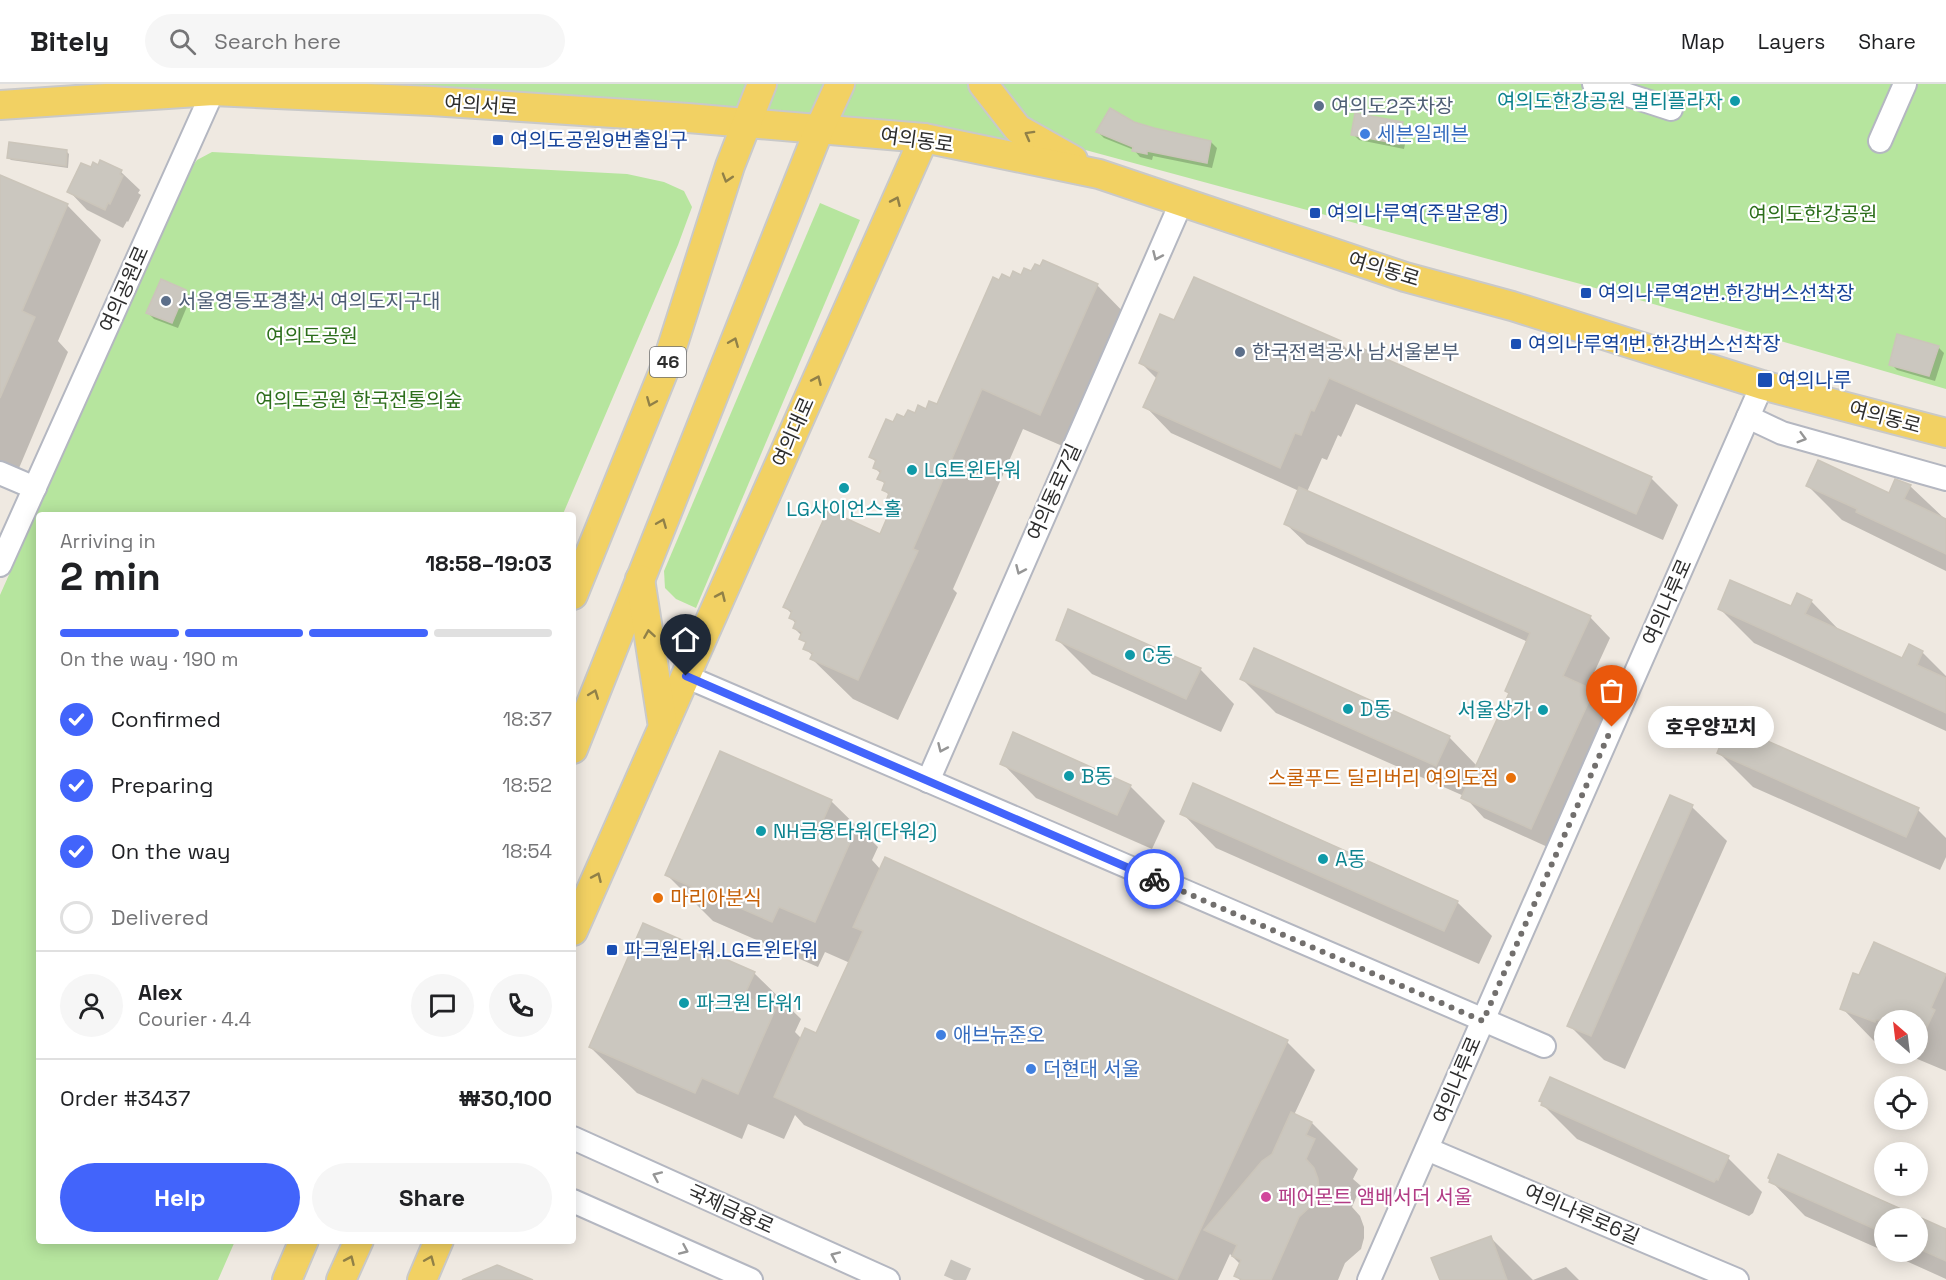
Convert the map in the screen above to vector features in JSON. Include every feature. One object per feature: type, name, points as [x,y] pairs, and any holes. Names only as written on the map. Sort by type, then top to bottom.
[{"type":"main road","points":[[431,101],[497,84]]},
{"type":"main road","name":"46","points":[[576,588],[667,363],[730,166],[762,84]]},
{"type":"main road","points":[[576,741],[819,130],[840,84]]},
{"type":"main road","points":[[983,84],[1018,129],[1099,174]]},
{"type":"main road","name":"여의서로","points":[[0,105],[213,91],[431,101],[819,130]]},
{"type":"main road","name":"여의동로","points":[[819,130],[924,138],[1099,174],[1405,277],[1512,306],[1762,385],[1946,434]]},
{"type":"main road","name":"여의대로","points":[[576,924],[924,138]]},
{"type":"main road","points":[[640,577],[663,727]]},
{"type":"main road","points":[[287,1280],[302,1244]]},
{"type":"main road","points":[[341,1280],[357,1244]]},
{"type":"main road","points":[[422,1280],[436,1244]]},
{"type":"street","points":[[1594,84],[1671,109]]},
{"type":"street","points":[[1880,141],[1905,84]]},
{"type":"street","name":"여의공원로","points":[[0,565],[213,91]]},
{"type":"street","name":"여의동로7길","points":[[928,781],[1181,203]]},
{"type":"street","name":"여의나루로","points":[[1369,1280],[1762,385]]},
{"type":"street","points":[[1748,417],[1782,433],[1946,479]]},
{"type":"street","points":[[0,473],[35,488]]},
{"type":"street","points":[[686,676],[1544,1046]]},
{"type":"street","name":"국제금융로","points":[[576,1139],[888,1280]]},
{"type":"street","name":"여의나루로6길","points":[[1427,1149],[1737,1280]]},
{"type":"street","points":[[576,1202],[751,1280]]},
{"type":"green space","name":"여의도한강공원","points":[[353,84],[1946,84],[1946,389],[1636,299],[1067,145]]},
{"type":"green space","name":"여의도공원","points":[[212,152],[627,174],[664,182],[684,191],[692,207],[678,245],[564,512],[37,512],[188,172],[197,160]]},
{"type":"green space","points":[[820,203],[860,220],[696,608],[676,599],[665,588],[664,571]]},
{"type":"green space","name":"여의도공원","points":[[36,514],[36,1244],[234,1244],[218,1280],[0,1280],[0,595]]},
{"type":"building","points":[[1110,108],[1134,122],[1211,141],[1207,163],[1147,151],[1147,154],[1132,151],[1133,147],[1096,132]]},
{"type":"building","points":[[1355,113],[1403,122],[1399,144],[1351,135]]},
{"type":"building","points":[[9,142],[67,150],[66,166],[7,158]]},
{"type":"building","points":[[100,160],[122,170],[120,174],[123,176],[105,210],[67,192],[81,163],[91,167],[93,162],[98,165]]},
{"type":"building","points":[[0,175],[68,204],[22,311],[35,317],[0,398]]},
{"type":"building","name":"LG트윈타워","points":[[1043,260],[1098,284],[1040,415],[982,389],[913,549],[918,551],[858,680],[810,659],[813,653],[803,649],[806,642],[799,639],[802,632],[793,628],[796,621],[789,618],[792,611],[783,607],[828,510],[880,534],[893,504],[886,501],[889,493],[882,490],[885,482],[877,479],[881,471],[873,468],[876,460],[869,457],[886,419],[893,422],[897,414],[904,417],[908,410],[915,413],[918,405],[926,409],[929,401],[937,404],[993,277],[999,280],[1002,274],[1010,278],[1013,271],[1021,275],[1024,268],[1031,271],[1035,264],[1040,266]]},
{"type":"building","points":[[1194,277],[1341,341],[1334,358],[1364,349],[1652,477],[1636,514],[1329,378],[1314,411],[1311,410],[1301,435],[1295,433],[1280,468],[1143,407],[1159,372],[1139,363],[1160,314],[1174,320]]},
{"type":"building","name":"서울영등포경찰서 여의도지구대","points":[[161,279],[186,290],[172,323],[146,313]]},
{"type":"building","points":[[1897,334],[1939,346],[1929,376],[1889,365]]},
{"type":"building","points":[[1818,460],[1889,493],[1895,479],[1911,485],[1904,499],[1946,519],[1946,554],[1806,486]]},
{"type":"building","points":[[1299,487],[1591,616],[1563,676],[1594,690],[1531,829],[1461,798],[1509,693],[1505,691],[1530,633],[1284,524]]},
{"type":"building","points":[[1730,580],[1791,606],[1797,593],[1812,600],[1805,614],[1902,658],[1909,644],[1923,651],[1917,665],[1946,678],[1946,713],[1718,609]]},
{"type":"building","name":"C동","points":[[1068,609],[1201,668],[1186,699],[1056,640]]},
{"type":"building","name":"D동","points":[[1254,648],[1450,736],[1436,766],[1240,679]]},
{"type":"building","points":[[1729,724],[1919,808],[1906,837],[1717,753]]},
{"type":"building","name":"B동","points":[[1013,732],[1131,785],[1117,815],[1000,764]]},
{"type":"building","name":"NH금융타워(타워2)","points":[[720,751],[832,800],[821,825],[852,838],[815,922],[779,907],[772,922],[665,875]]},
{"type":"building","name":"A동","points":[[1193,783],[1458,901],[1444,931],[1180,814]]},
{"type":"building","points":[[1670,795],[1693,805],[1591,1036],[1567,1026]]},
{"type":"building","name":"더현대 서울","points":[[885,857],[1288,1040],[1177,1280],[774,1097],[805,1028],[816,1033],[863,931],[853,927]]},
{"type":"building","name":"파크원 타워1","points":[[643,923],[755,972],[744,996],[775,1010],[738,1094],[702,1078],[695,1093],[589,1047]]},
{"type":"building","points":[[1874,942],[1946,974],[1931,1008],[1935,1010],[1928,1025],[1928,1010],[1874,1010],[1874,1022],[1840,1009],[1853,973],[1859,975]]},
{"type":"building","points":[[1550,1077],[1729,1156],[1718,1180],[1714,1182],[1541,1105],[1542,1102],[1539,1101]]},
{"type":"building","name":"페어몬트 앰배서더 서울","points":[[1291,1112],[1312,1122],[1306,1135],[1315,1139],[1306,1159],[1314,1168],[1319,1191],[1315,1202],[1299,1217],[1271,1280],[1243,1280],[1234,1276],[1241,1260],[1232,1256],[1237,1245],[1204,1230],[1262,1161],[1272,1154]]},
{"type":"building","points":[[1778,1154],[1899,1208],[1874,1208],[1874,1229],[1769,1182],[1768,1178]]},
{"type":"building","points":[[1928,1221],[1946,1229],[1946,1261],[1928,1253]]},
{"type":"building","points":[[1491,1236],[1507,1280],[1440,1280],[1431,1258]]},
{"type":"building","points":[[497,1265],[500,1266],[533,1280],[462,1280]]},
{"type":"tunnel","points":[[954,1280],[961,1264]]},
{"type":"way so far","points":[[1154,879],[1483,1021],[1612,727]]},
{"type":"place","name":"여의도한강공원 멀티플라자","points":[[1735,101]]},
{"type":"place","name":"여의도2주차장","points":[[1319,106]]},
{"type":"place","name":"세븐일레븐","points":[[1365,134]]},
{"type":"place","name":"여의도공원9번출입구","points":[[498,140]]},
{"type":"place","name":"여의나루역(주말운영)","points":[[1315,213]]},
{"type":"place","name":"여의나루역2번.한강버스선착장","points":[[1586,293]]},
{"type":"place","name":"서울영등포경찰서 여의도지구대","points":[[166,301]]},
{"type":"place","name":"여의나루역1번.한강버스선착장","points":[[1516,344]]},
{"type":"place","name":"한국전력공사 남서울본부","points":[[1240,352]]},
{"type":"place","name":"여의나루","points":[[1765,380]]},
{"type":"place","name":"LG트윈타워","points":[[912,470]]},
{"type":"place","name":"LG사이언스홀","points":[[844,488]]},
{"type":"place","name":"C동","points":[[1130,655]]},
{"type":"place","name":"D동","points":[[1348,709]]},
{"type":"place","name":"서울상가","points":[[1543,710]]},
{"type":"place","name":"호우양꼬치","points":[[1612,727]]},
{"type":"place","name":"B동","points":[[1069,776]]},
{"type":"place","name":"스쿨푸드 딜리버리 여의도점","points":[[1511,778]]},
{"type":"place","name":"NH금융타워(타워2)","points":[[761,831]]},
{"type":"place","name":"A동","points":[[1323,859]]},
{"type":"place","name":"마리아분식","points":[[658,898]]},
{"type":"place","name":"파크원타워.LG트윈타워","points":[[612,950]]},
{"type":"place","name":"파크원 타워1","points":[[684,1003]]},
{"type":"place","name":"애브뉴준오","points":[[941,1035]]},
{"type":"place","name":"더현대 서울","points":[[1031,1069]]},
{"type":"place","name":"페어몬트 앰배서더 서울","points":[[1266,1197]]},
{"type":"route","points":[[686,676],[1154,879]]},
{"type":"park label","name":"여의도공원 한국전통의숲","points":[[359,400]]}]
